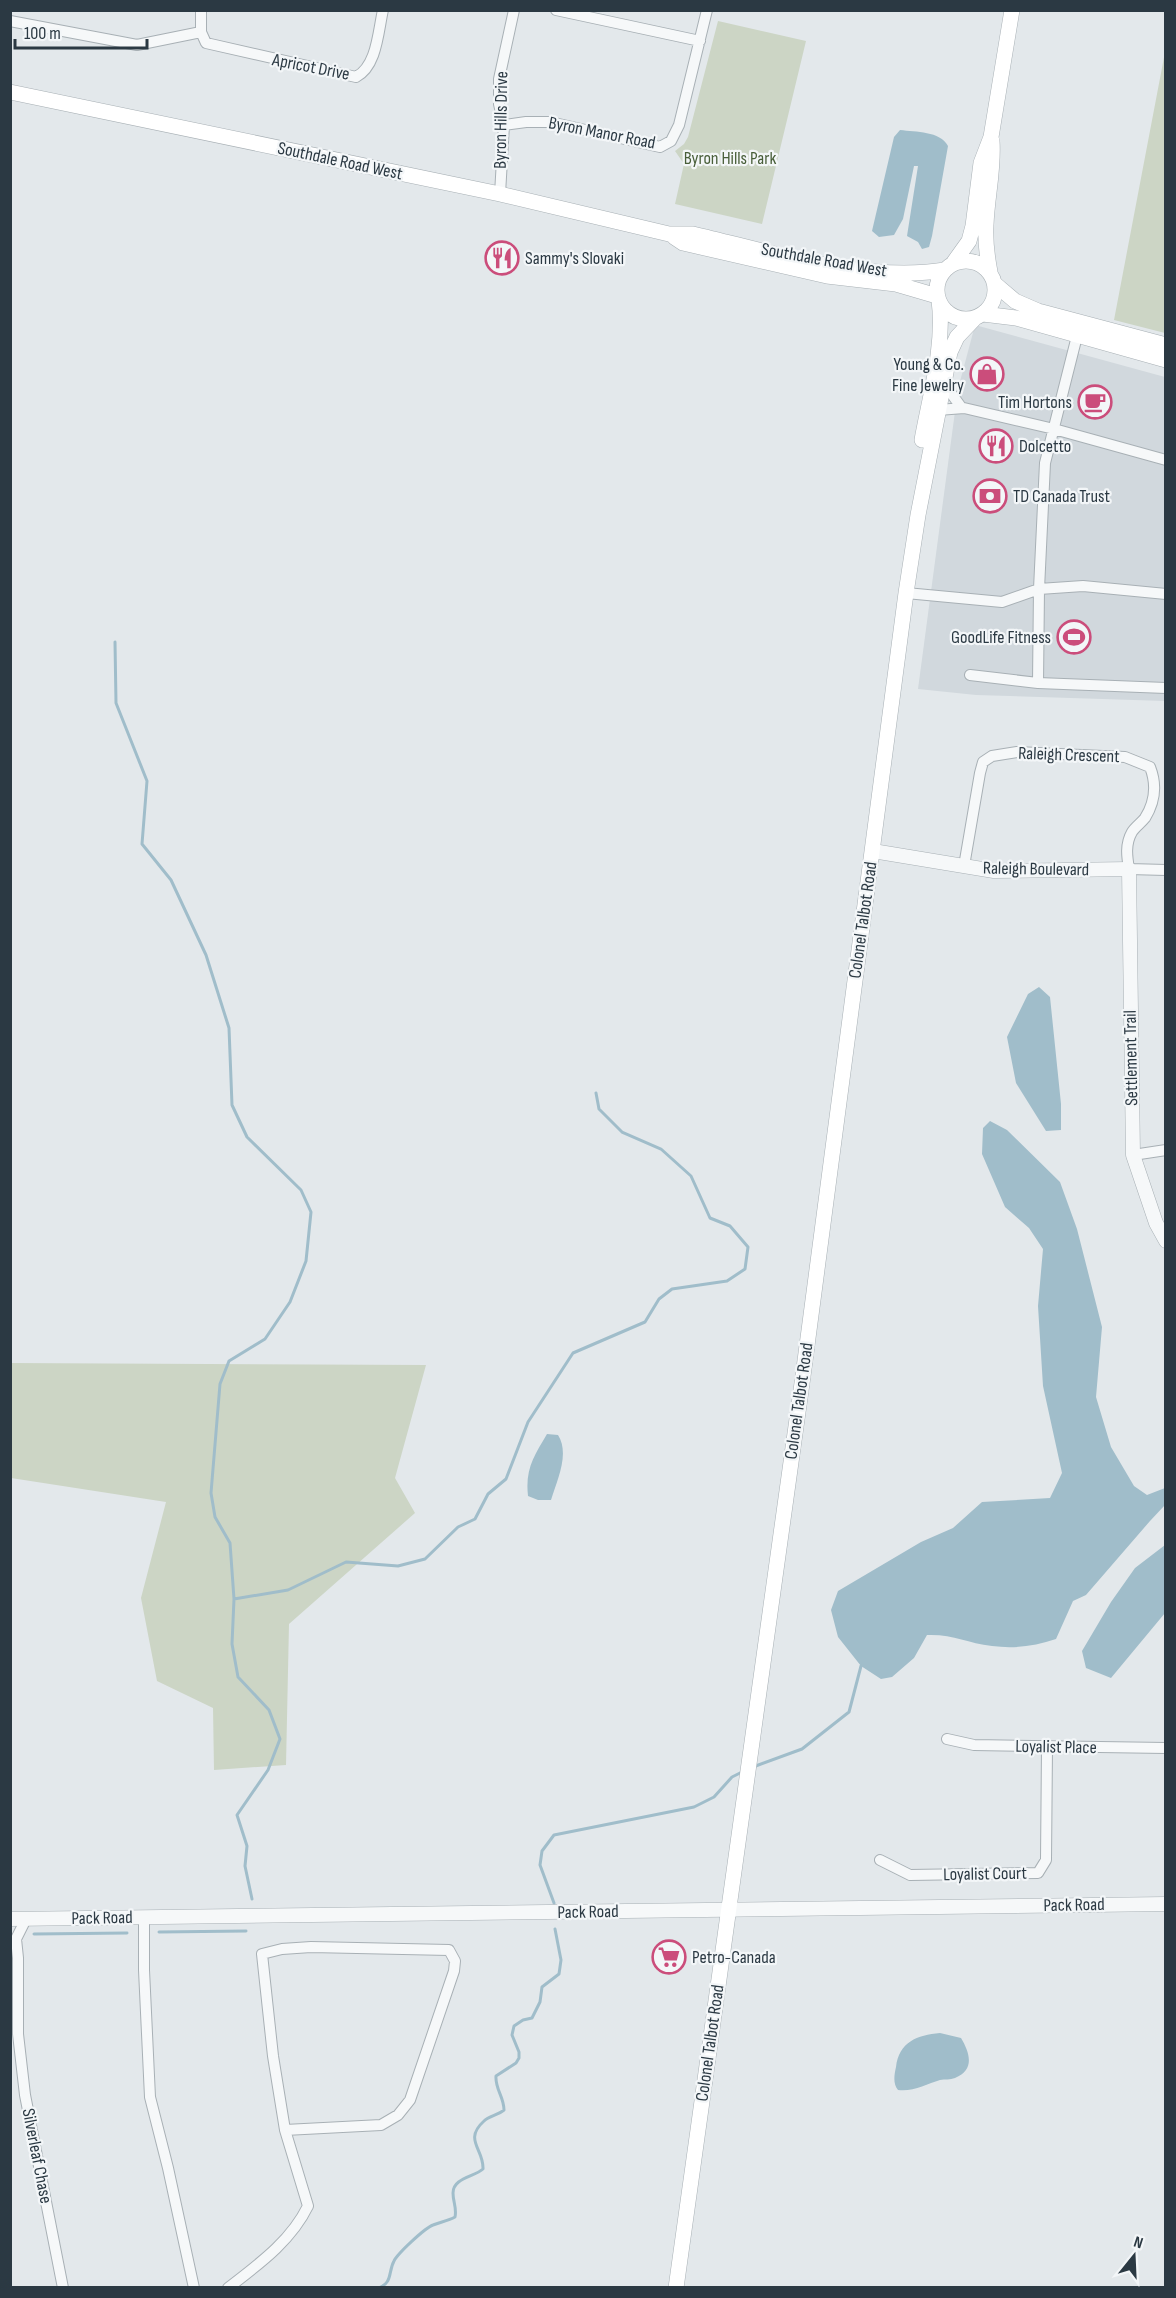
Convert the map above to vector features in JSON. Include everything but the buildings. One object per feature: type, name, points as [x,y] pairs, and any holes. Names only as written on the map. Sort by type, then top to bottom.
[{"type":"main road","points":[[979,316],[994,299],[986,252],[986,226],[994,160],[992,137],[1012,10]]},
{"type":"main road","name":"Southdale Road West","points":[[10,92],[500,194],[669,234],[693,234],[785,256],[878,272],[919,274],[949,266]]},
{"type":"main road","points":[[992,137],[981,163],[969,241],[936,286],[938,298],[948,313],[957,318],[979,316],[1016,318],[1166,360]]},
{"type":"main road","name":"Southdale Road West","points":[[669,234],[684,243],[827,276],[896,284],[938,298]]},
{"type":"main road","points":[[949,266],[964,260],[974,261],[1015,301],[1038,311],[1166,345]]},
{"type":"main road","name":"Colonel Talbot Road","points":[[918,514],[919,455],[941,320],[938,298]]},
{"type":"main road","name":"Colonel Talbot Road","points":[[676,2288],[918,514],[950,352],[957,337],[979,316]]},
{"type":"street","points":[[10,21],[136,45],[201,32],[201,10]]},
{"type":"street","name":"Apricot Drive","points":[[201,32],[206,43],[356,77],[363,73],[371,62],[383,10]]},
{"type":"street","name":"Byron Hills Drive","points":[[500,194],[504,125],[499,104],[499,79],[513,10]]},
{"type":"street","points":[[556,10],[700,41]]},
{"type":"street","name":"Byron Manor Road","points":[[504,125],[550,122],[660,147],[671,141],[679,126],[706,10]]},
{"type":"street","points":[[1038,683],[1039,589],[1045,463],[1077,336]]},
{"type":"street","points":[[944,382],[962,407]]},
{"type":"street","points":[[938,410],[962,407],[1054,429],[1166,460]]},
{"type":"street","points":[[906,594],[1002,603],[1039,589],[1083,586],[1166,594]]},
{"type":"street","points":[[970,675],[1038,683],[1166,688]]},
{"type":"street","name":"Raleigh Crescent","points":[[964,866],[983,762],[992,756],[1017,752],[1125,757],[1150,767],[1155,794],[1145,818],[1132,832],[1126,853],[1129,869]]},
{"type":"street","name":"Raleigh Boulevard","points":[[873,851],[994,871],[1166,870]]},
{"type":"street","name":"Settlement Trail","points":[[1129,869],[1133,1155],[1156,1224],[1166,1241]]},
{"type":"street","points":[[1133,1155],[1166,1150]]},
{"type":"street","name":"Loyalist Place","points":[[947,1739],[974,1745],[1047,1748],[1166,1748]]},
{"type":"street","name":"Loyalist Court","points":[[880,1860],[910,1875],[1038,1874],[1046,1860],[1047,1748]]},
{"type":"street","name":"Pack Road","points":[[10,1919],[1166,1904]]},
{"type":"street","points":[[144,1918],[150,2097],[194,2288]]},
{"type":"street","name":"Silverleaf Chase","points":[[26,1919],[16,1939],[18,2034],[25,2095],[63,2288]]},
{"type":"street","points":[[228,2288],[284,2241],[301,2221],[308,2206],[304,2185],[285,2130],[273,2056],[262,1954],[282,1949],[311,1947],[449,1950],[455,1961],[454,1971],[410,2100],[398,2115],[381,2125],[285,2130]]},
{"type":"shaded area","points":[[975,325],[1165,377],[1165,701],[976,695],[918,689],[958,389]]},
{"type":"green space","name":"Byron Hills Park","points":[[718,21],[806,41],[762,224],[675,204],[684,164],[675,151],[684,144],[688,137]]},
{"type":"green space","points":[[1165,52],[1166,333],[1114,320]]},
{"type":"green space","points":[[10,1363],[426,1365],[395,1478],[415,1513],[289,1624],[286,1765],[214,1770],[213,1708],[157,1681],[141,1598],[166,1502],[11,1478]]},
{"type":"water","points":[[900,130],[934,135],[948,146],[932,236],[929,247],[922,249],[918,242],[907,236],[918,166],[914,166],[903,219],[894,235],[879,237],[872,231],[894,137]]},
{"type":"water","points":[[1039,987],[1050,997],[1061,1104],[1061,1130],[1046,1131],[1016,1083],[1007,1037],[1028,994]]},
{"type":"water","points":[[990,1121],[1007,1130],[1060,1182],[1077,1229],[1102,1327],[1096,1397],[1111,1447],[1134,1486],[1147,1495],[1165,1488],[1165,1505],[1086,1595],[1073,1601],[1056,1639],[1033,1645],[1000,1647],[945,1636],[927,1635],[914,1658],[892,1677],[881,1679],[861,1666],[838,1637],[831,1610],[838,1591],[921,1542],[953,1528],[982,1502],[1050,1498],[1062,1473],[1043,1386],[1038,1306],[1043,1249],[1029,1228],[1005,1207],[982,1154],[983,1128]]},
{"type":"water","points":[[547,1434],[558,1435],[563,1450],[563,1459],[551,1500],[538,1500],[528,1496],[529,1470]]},
{"type":"water","points":[[1165,1545],[1165,1613],[1111,1678],[1086,1668],[1082,1651],[1111,1602],[1135,1568]]},
{"type":"water","points":[[940,2033],[961,2038],[967,2049],[969,2061],[966,2070],[953,2079],[940,2080],[914,2089],[898,2090],[894,2077],[901,2051],[917,2038]]},
{"type":"waterway","points":[[115,642],[116,703],[147,781],[142,844],[171,880],[206,955],[229,1028],[232,1105],[247,1137],[301,1190],[311,1212],[306,1261],[290,1302],[265,1339],[229,1361],[220,1384],[211,1493],[215,1517],[230,1543],[234,1599],[232,1644],[238,1677],[269,1710],[280,1739],[268,1770],[237,1815],[247,1846],[245,1866],[252,1899]]},
{"type":"waterway","points":[[234,1599],[288,1590],[346,1562],[398,1566],[425,1559],[458,1527],[475,1519],[488,1494],[506,1479],[528,1422],[573,1353],[645,1322],[659,1299],[672,1289],[727,1281],[745,1269],[748,1247],[730,1226],[710,1218],[691,1176],[661,1149],[622,1132],[599,1109],[596,1093]]},
{"type":"waterway","points":[[753,1767],[802,1749],[849,1712],[861,1666]]},
{"type":"waterway","points":[[554,1903],[540,1865],[542,1851],[554,1835],[694,1807],[714,1797],[732,1777],[742,1772]]},
{"type":"waterway","points":[[379,2288],[388,2280],[396,2257],[412,2241],[429,2227],[455,2217],[453,2193],[456,2184],[483,2169],[475,2134],[486,2119],[504,2110],[496,2076],[516,2063],[519,2058],[512,2035],[514,2026],[523,2020],[532,2018],[540,2002],[542,1987],[559,1974],[561,1960],[555,1929]]},
{"type":"waterway","points":[[159,1932],[246,1931]]},
{"type":"waterway","points":[[34,1934],[127,1933]]},
{"type":"waterway","points":[[363,2288],[374,2288]]},
{"type":"place","name":"Sammy's Slovaki","points":[[502,258]]},
{"type":"place","name":"Young & Co. Fine Jewelry","points":[[987,374]]},
{"type":"place","name":"Tim Hortons","points":[[1095,402]]},
{"type":"place","name":"Dolcetto","points":[[996,446]]},
{"type":"place","name":"TD Canada Trust","points":[[990,496]]},
{"type":"place","name":"GoodLife Fitness","points":[[1074,637]]},
{"type":"place","name":"Petro-Canada","points":[[669,1957]]}]
